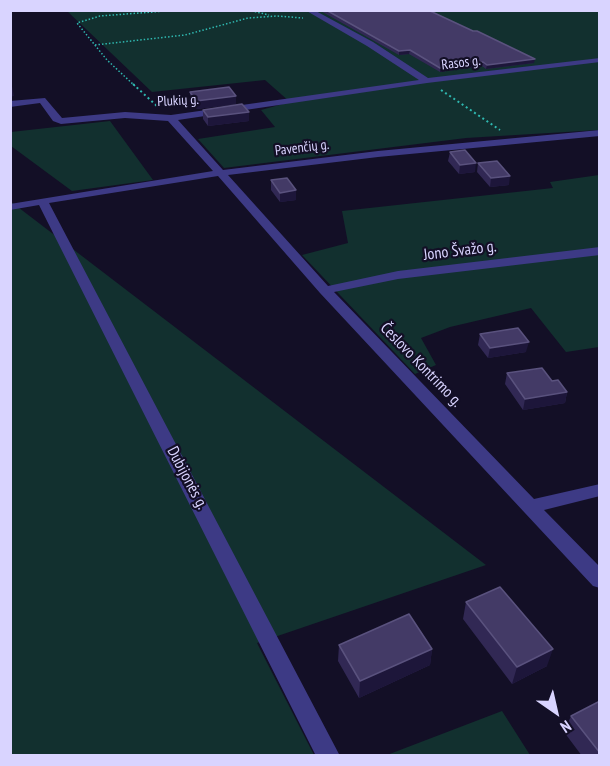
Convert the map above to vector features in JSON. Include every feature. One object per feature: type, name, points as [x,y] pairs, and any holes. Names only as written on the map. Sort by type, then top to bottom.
[{"type":"street","name":"Rasos g.","points":[[308,10],[370,44],[427,81],[600,60]]},
{"type":"street","name":"Plukių g.","points":[[10,104],[42,100],[56,119],[61,121],[125,115],[171,118],[427,81]]},
{"type":"street","name":"Česlovo Kontrimo g.","points":[[171,118],[325,290],[600,580]]},
{"type":"street","name":"Pavenčių g.","points":[[10,207],[219,173],[381,152],[600,133]]},
{"type":"street","name":"Dubijonės g.","points":[[42,201],[329,756]]},
{"type":"street","name":"Jono Švažo g.","points":[[325,290],[399,275],[600,250]]},
{"type":"street","points":[[531,506],[600,490]]},
{"type":"path","points":[[171,118],[107,60],[77,23],[100,16],[178,10]]},
{"type":"path","points":[[248,10],[296,18],[319,16]]},
{"type":"path","points":[[95,45],[185,35],[248,18],[277,16]]},
{"type":"path","points":[[427,81],[514,140]]},
{"type":"green space","points":[[67,11],[599,11],[599,130],[466,138],[224,168],[198,139],[275,127],[261,110],[290,102],[265,80],[152,92]]},
{"type":"green space","points":[[110,121],[153,180],[72,191],[11,146],[11,132]]},
{"type":"green space","points":[[599,175],[599,347],[566,352],[531,308],[450,327],[421,338],[436,365],[415,374],[302,255],[348,243],[342,211],[553,188],[550,182]]},
{"type":"green space","points":[[10,201],[486,565],[257,643],[314,755],[11,755]]},
{"type":"green space","points":[[502,711],[530,755],[387,755]]},
{"type":"building","points":[[326,10],[428,10],[535,59],[487,65],[483,62],[440,68],[410,50],[399,51]]},
{"type":"building","points":[[229,87],[236,96],[196,101],[190,92]]},
{"type":"building","points":[[242,104],[249,112],[208,117],[203,110]]},
{"type":"building","points":[[465,150],[476,163],[460,165],[450,152]]},
{"type":"building","points":[[497,161],[510,176],[491,178],[478,163]]},
{"type":"building","points":[[287,178],[296,190],[280,193],[271,180]]},
{"type":"building","points":[[518,328],[529,342],[490,348],[480,334]]},
{"type":"building","points":[[542,368],[552,381],[558,380],[567,392],[525,399],[507,373]]},
{"type":"building","points":[[500,587],[553,649],[517,667],[466,602]]},
{"type":"building","points":[[409,614],[432,649],[360,681],[339,645]]},
{"type":"building","points":[[600,701],[600,753],[571,716]]}]
